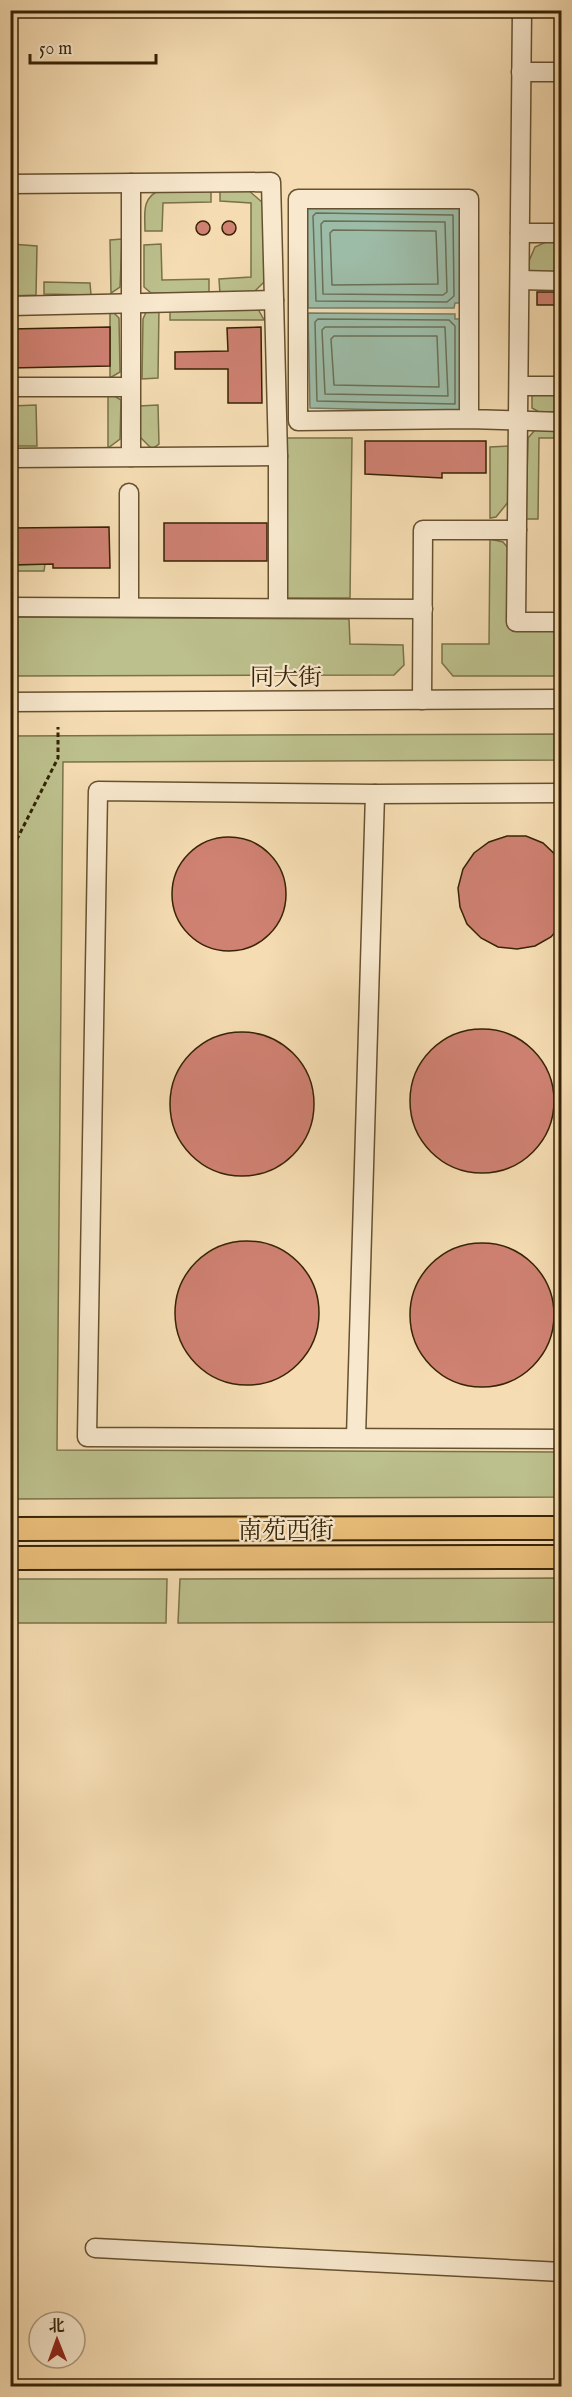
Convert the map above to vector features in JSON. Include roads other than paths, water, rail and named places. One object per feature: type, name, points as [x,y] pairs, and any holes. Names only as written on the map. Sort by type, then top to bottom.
[{"type":"main road","name":"南苑西街","points":[[10,1529],[561,1528]]},
{"type":"main road","name":"南苑西街","points":[[10,1558],[561,1557]]},
{"type":"street","points":[[522,10],[516,622],[561,622]]},
{"type":"street","points":[[521,72],[561,72]]},
{"type":"street","points":[[10,184],[271,182],[278,456],[278,608]]},
{"type":"street","points":[[131,183],[131,457]]},
{"type":"street","points":[[468,419],[469,199],[298,199],[298,421],[468,419],[561,422]]},
{"type":"street","points":[[520,232],[561,233]]},
{"type":"street","points":[[520,280],[561,281]]},
{"type":"street","points":[[10,306],[274,300]]},
{"type":"street","points":[[519,386],[561,386]]},
{"type":"street","points":[[10,387],[130,387]]},
{"type":"street","points":[[10,458],[278,456]]},
{"type":"street","points":[[129,493],[129,607]]},
{"type":"street","points":[[423,700],[423,530],[517,530]]},
{"type":"street","points":[[10,607],[423,609]]},
{"type":"street","name":"同大街","points":[[10,702],[561,699]]},
{"type":"street","points":[[561,793],[375,794],[98,791],[87,1437],[561,1439]]},
{"type":"street","points":[[356,1437],[375,794]]},
{"type":"street","points":[[95,2248],[561,2272]]},
{"type":"water","points":[[307,207],[460,208],[461,303],[455,303],[454,308],[308,308]]},
{"type":"water","points":[[308,313],[455,314],[455,319],[461,319],[462,412],[310,408]]},
{"type":"water","points":[[561,529],[561,570],[556,560],[555,550]]}]
